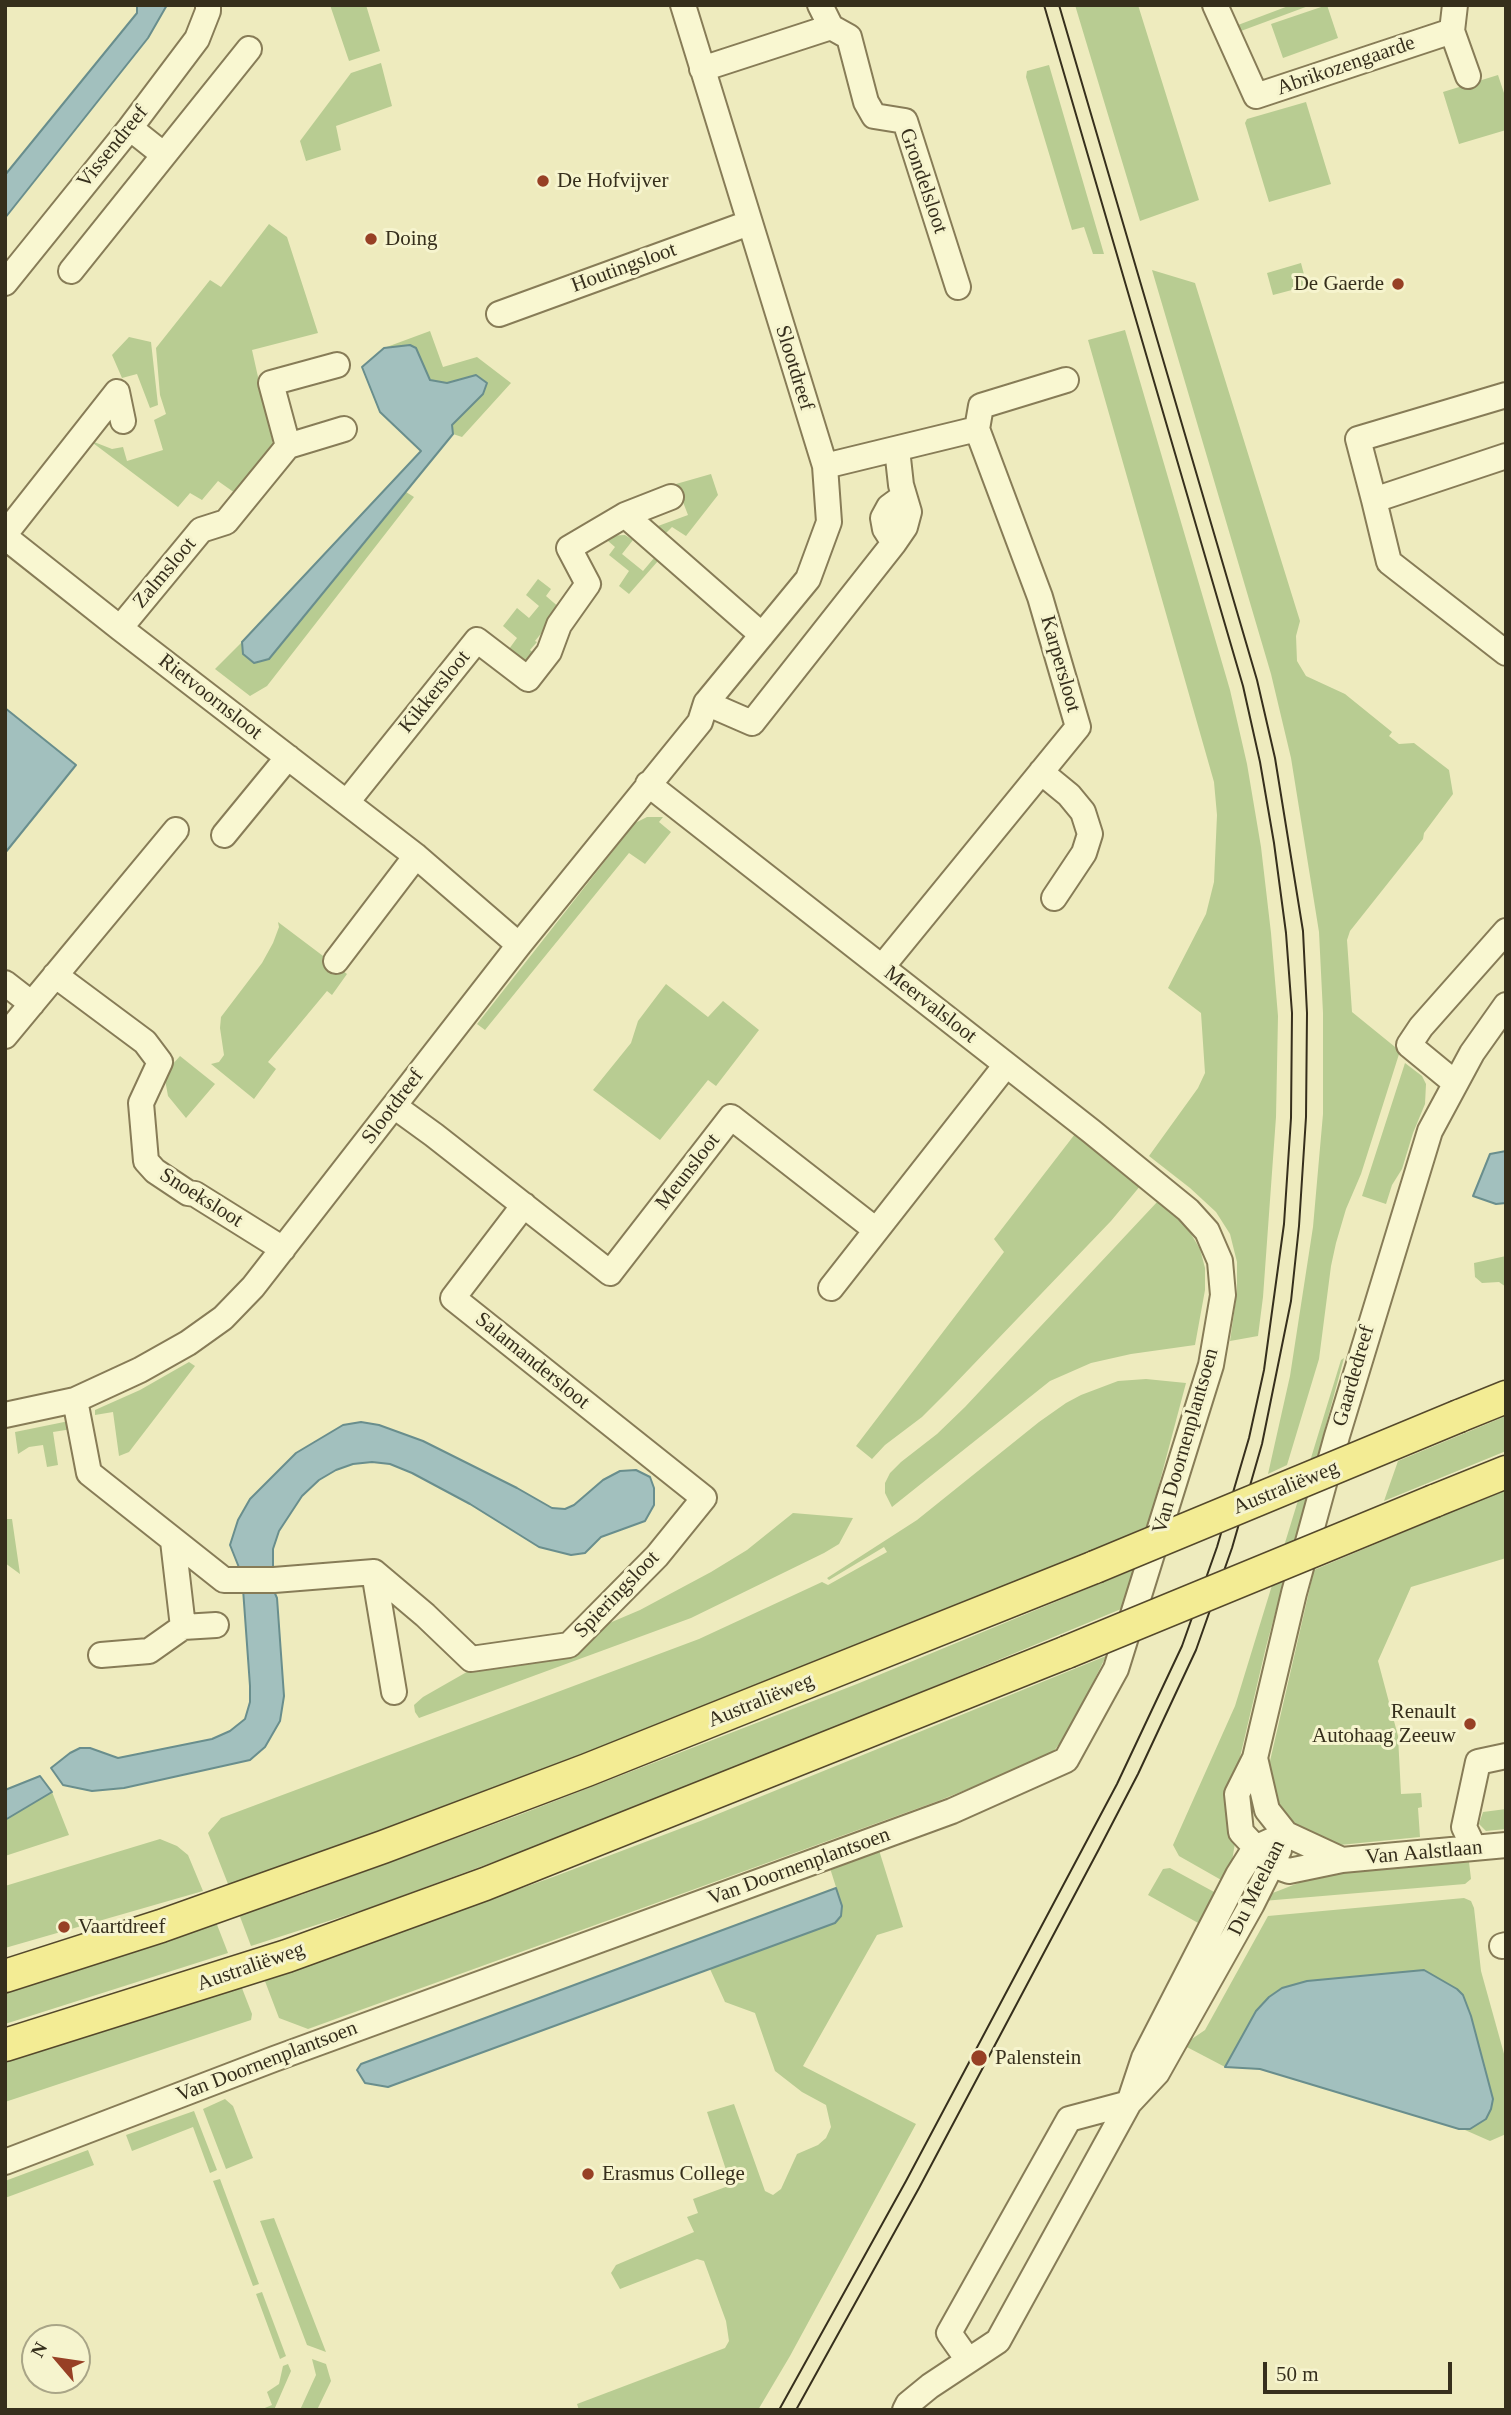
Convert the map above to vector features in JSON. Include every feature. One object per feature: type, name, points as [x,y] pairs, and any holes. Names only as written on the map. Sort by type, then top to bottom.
[{"type":"main road","name":"Australiëweg","points":[[5,1976],[161,1926],[587,1770],[1095,1567],[1506,1397]]},
{"type":"main road","name":"Australiëweg","points":[[5,2045],[287,1956],[523,1869],[1068,1652],[1506,1472]]},
{"type":"street","name":"Vissendreef","points":[[5,283],[130,128],[197,39],[208,5]]},
{"type":"street","name":"Slootdreef","points":[[5,1416],[75,1400],[140,1370],[188,1343],[214,1324],[253,1287],[519,945],[700,722],[706,703],[808,579],[829,522],[825,466],[683,5]]},
{"type":"street","name":"Abrikozengaarde","points":[[1215,5],[1256,96],[1452,31]]},
{"type":"street","points":[[1455,5],[1452,31],[1468,76]]},
{"type":"street","name":"Grondelsloot","points":[[702,69],[826,16],[849,37],[866,102],[874,116],[905,121],[958,287]]},
{"type":"street","points":[[71,271],[249,49]]},
{"type":"street","points":[[130,128],[164,155]]},
{"type":"street","name":"Houtingsloot","points":[[499,314],[750,223]]},
{"type":"street","points":[[337,365],[271,383],[288,446],[344,429]]},
{"type":"street","points":[[825,466],[977,429],[981,406],[1066,380]]},
{"type":"street","points":[[5,536],[117,392],[123,421]]},
{"type":"street","points":[[1506,395],[1358,439],[1389,562],[1506,653]]},
{"type":"street","name":"Karpersloot","points":[[882,968],[1078,727],[1040,597],[977,429]]},
{"type":"street","name":"Zalmsloot","points":[[120,628],[201,530],[226,522],[288,446]]},
{"type":"street","points":[[706,703],[752,723],[894,543],[905,527],[909,512],[897,449]]},
{"type":"street","points":[[1374,500],[1506,456]]},
{"type":"street","name":"Kikkersloot","points":[[347,802],[477,640],[528,680],[549,652],[559,625],[588,584],[569,548],[625,515],[671,497]]},
{"type":"street","points":[[625,515],[762,635]]},
{"type":"street","name":"Rietvoornsloot","points":[[5,536],[416,856],[519,945]]},
{"type":"street","points":[[224,835],[288,757]]},
{"type":"street","points":[[1041,772],[1083,812],[1090,834],[1084,853],[1054,898]]},
{"type":"street","name":"Meervalsloot","points":[[648,784],[1188,1210],[1207,1231]]},
{"type":"street","points":[[5,1036],[176,830]]},
{"type":"street","points":[[336,961],[416,856]]},
{"type":"street","points":[[1454,1082],[1409,1045],[1421,1027],[1506,931]]},
{"type":"street","name":"Snoeksloot","points":[[55,975],[145,1042],[160,1062],[141,1104],[146,1161],[155,1171],[188,1193],[195,1194],[283,1249]]},
{"type":"street","points":[[5,983],[32,1004]]},
{"type":"street","name":"Gaardedreef","points":[[1263,1857],[1241,1832],[1237,1794],[1255,1758],[1294,1593],[1337,1436],[1430,1131],[1472,1052],[1506,1005]]},
{"type":"street","points":[[831,1288],[1006,1065]]},
{"type":"street","points":[[394,1106],[524,1205]]},
{"type":"street","name":"Meunsloot","points":[[524,1205],[610,1273],[731,1117],[876,1230]]},
{"type":"street","name":"Salamandersloot","points":[[524,1205],[453,1298],[704,1498]]},
{"type":"street","name":"Van Doornenplantsoen","points":[[5,2162],[274,2059],[951,1811],[1066,1760],[1116,1669],[1212,1365],[1223,1295],[1220,1261],[1207,1231]]},
{"type":"street","points":[[75,1400],[89,1473],[224,1580],[274,1580],[374,1572],[394,1692]]},
{"type":"street","name":"Spieringsloot","points":[[374,1572],[471,1659],[569,1645],[657,1556],[704,1498]]},
{"type":"street","points":[[173,1541],[183,1627]]},
{"type":"street","points":[[100,1655],[149,1651],[183,1627],[216,1625]]},
{"type":"street","points":[[1474,1849],[1464,1827],[1478,1762],[1506,1756]]},
{"type":"street","name":"Gaardedreef","points":[[1255,1758],[1267,1810],[1286,1833]]},
{"type":"street","name":"Van Aalstlaan","points":[[1286,1833],[1342,1860]]},
{"type":"street","name":"Du Meelaan","points":[[905,2410],[908,2404],[930,2386],[998,2341],[1129,2103],[1157,2073],[1263,1857],[1286,1833]]},
{"type":"street","name":"Van Aalstlaan","points":[[1263,1857],[1289,1871],[1342,1860],[1506,1845]]},
{"type":"street","points":[[968,2360],[949,2333],[1069,2119],[1129,2103]]},
{"type":"green space","points":[[330,5],[366,5],[380,51],[349,61]]},
{"type":"green space","points":[[1075,5],[1138,5],[1199,200],[1140,221]]},
{"type":"green space","points":[[1291,5],[1311,5],[1241,31],[1238,25]]},
{"type":"green space","points":[[1327,5],[1338,38],[1283,58],[1271,24]]},
{"type":"green space","points":[[381,63],[392,106],[336,126],[341,150],[306,161],[300,141],[351,73]]},
{"type":"green space","points":[[1049,65],[1104,254],[1093,254],[1084,227],[1072,230],[1026,77],[1027,71]]},
{"type":"green space","points":[[1498,75],[1506,99],[1506,130],[1459,144],[1443,92]]},
{"type":"green space","points":[[1306,102],[1331,184],[1269,202],[1245,123],[1247,119]]},
{"type":"green space","points":[[269,224],[287,237],[318,333],[252,350],[273,444],[235,493],[218,481],[202,500],[190,493],[178,507],[89,440],[112,449],[123,447],[127,461],[163,450],[154,420],[166,414],[160,395],[156,348],[210,280],[221,287]]},
{"type":"green space","points":[[1301,263],[1307,286],[1273,295],[1267,273]]},
{"type":"green space","points":[[1152,270],[1195,283],[1300,621],[1296,636],[1297,661],[1306,676],[1345,694],[1392,732],[1389,736],[1399,744],[1414,743],[1449,770],[1453,794],[1424,833],[1423,839],[1350,931],[1347,940],[1352,1012],[1400,1051],[1336,1243],[1319,1359],[1287,1465],[1268,1474],[1290,1376],[1313,1227],[1323,1114],[1323,1013],[1319,932],[1291,758],[1271,674]]},
{"type":"green space","points":[[1125,330],[1230,690],[1247,764],[1261,847],[1271,933],[1278,1016],[1276,1117],[1263,1297],[1258,1336],[1230,1341],[1237,1292],[1237,1262],[1230,1234],[1216,1212],[1149,1156],[1198,1088],[1205,1073],[1201,1013],[1168,988],[1206,914],[1214,882],[1217,815],[1214,782],[1088,340]]},
{"type":"green space","points":[[430,331],[443,367],[477,357],[511,383],[462,437],[453,434],[452,425],[483,394],[476,375],[447,383],[429,381],[409,345],[384,348]]},
{"type":"green space","points":[[129,337],[151,342],[158,405],[150,408],[137,374],[122,378],[112,355]]},
{"type":"green space","points":[[711,474],[718,495],[686,536],[672,527],[663,536],[658,526],[688,515],[676,484]]},
{"type":"green space","points":[[406,492],[414,497],[267,686],[250,696],[215,669],[242,642],[243,654],[269,659]]},
{"type":"green space","points":[[625,535],[633,540],[622,554],[643,571],[654,558],[658,561],[629,594],[619,586],[629,571],[609,555],[615,547],[606,536]]},
{"type":"green space","points":[[538,579],[551,589],[546,596],[561,609],[535,641],[537,642],[530,650],[535,654],[526,663],[509,649],[517,638],[503,626],[517,608],[529,618],[539,606],[526,595]]},
{"type":"green space","points":[[647,817],[663,817],[659,822],[671,832],[645,864],[629,853],[485,1030],[477,1024],[635,823]]},
{"type":"green space","points":[[278,922],[347,974],[332,995],[327,991],[268,1062],[276,1069],[254,1099],[211,1064],[219,1062],[224,1055],[221,1017],[262,963],[273,943],[279,927]]},
{"type":"green space","points":[[666,984],[708,1017],[723,1001],[759,1030],[716,1086],[708,1080],[660,1140],[593,1090],[631,1043],[638,1021]]},
{"type":"green space","points":[[180,1056],[215,1084],[186,1118],[168,1096],[164,1074]]},
{"type":"green space","points":[[1405,1063],[1422,1076],[1426,1084],[1425,1104],[1402,1169],[1392,1185],[1386,1204],[1362,1196]]},
{"type":"green space","points":[[1075,1134],[1141,1185],[1111,1221],[948,1391],[872,1459],[856,1446],[1004,1252],[994,1239]]},
{"type":"green space","points":[[1158,1201],[1172,1211],[1188,1229],[1200,1249],[1205,1268],[1205,1290],[1195,1345],[1091,1363],[1050,1381],[892,1507],[885,1493],[885,1483],[890,1473],[965,1407]]},
{"type":"green space","points":[[1506,1256],[1506,1287],[1499,1282],[1482,1283],[1475,1277],[1474,1263]]},
{"type":"green space","points":[[1344,1358],[1266,1647],[1228,1808],[1235,1843],[1231,1867],[1223,1881],[1179,1856],[1173,1845],[1235,1706],[1341,1360]]},
{"type":"green space","points":[[189,1362],[195,1366],[129,1452],[119,1456],[113,1412],[95,1415],[95,1410],[140,1390]]},
{"type":"green space","points":[[1146,1379],[1186,1383],[1148,1526],[729,1699],[262,1875],[228,1884],[208,1833],[221,1818],[699,1639],[822,1582],[828,1585],[887,1552],[884,1547],[829,1580],[827,1578],[917,1520],[1066,1403],[1118,1381]]},
{"type":"green space","points":[[1506,1416],[1506,1451],[1384,1501],[1398,1461]]},
{"type":"green space","points":[[69,1421],[72,1429],[53,1432],[58,1465],[47,1467],[43,1445],[29,1447],[18,1454],[15,1432]]},
{"type":"green space","points":[[1506,1489],[1506,1558],[1411,1587],[1378,1661],[1398,1736],[1401,1794],[1421,1793],[1422,1807],[1418,1808],[1420,1837],[1340,1845],[1329,1843],[1295,1825],[1279,1806],[1270,1779],[1270,1761],[1314,1570]]},
{"type":"green space","points":[[793,1513],[853,1518],[839,1544],[691,1618],[419,1718],[415,1712],[414,1705],[423,1697],[472,1669],[593,1630],[640,1610],[747,1550]]},
{"type":"green space","points":[[5,1519],[12,1519],[20,1574],[5,1563]]},
{"type":"green space","points":[[1140,1567],[1126,1607],[658,1801],[369,1908],[251,1946],[239,1914],[301,1895],[519,1815],[857,1684]]},
{"type":"green space","points":[[1106,1656],[1070,1730],[1050,1756],[938,1801],[308,2029],[279,2018],[263,1976],[371,1942],[553,1877],[703,1820]]},
{"type":"green space","points":[[52,1792],[69,1835],[5,1856],[5,1820]]},
{"type":"green space","points":[[1506,1809],[1506,1829],[1486,1831],[1479,1824],[1483,1812]]},
{"type":"green space","points":[[160,1839],[177,1846],[188,1855],[203,1891],[5,1948],[5,1886]]},
{"type":"green space","points":[[878,1847],[903,1927],[877,1935],[803,2066],[916,2124],[758,2410],[579,2410],[577,2404],[725,2348],[729,2341],[726,2321],[704,2261],[697,2259],[620,2289],[611,2273],[616,2265],[694,2232],[687,2217],[698,2213],[693,2199],[731,2185],[707,2112],[734,2104],[765,2191],[773,2195],[781,2189],[797,2154],[818,2145],[826,2138],[831,2127],[826,2105],[802,2092],[775,2071],[755,2013],[725,2002],[710,1969],[835,1923],[842,1906],[829,1865]]},
{"type":"green space","points":[[1469,1862],[1471,1879],[1465,1884],[1263,1901],[1265,1896],[1319,1875]]},
{"type":"green space","points":[[1170,1868],[1216,1893],[1200,1924],[1148,1895],[1163,1869]]},
{"type":"green space","points":[[1464,1898],[1471,1901],[1474,1908],[1481,1971],[1506,2061],[1506,2134],[1490,2141],[1465,2130],[1486,2119],[1493,2099],[1463,1995],[1256,2011],[1225,2067],[1183,2045],[1205,2030],[1268,1916]]},
{"type":"green space","points":[[216,1922],[228,1953],[5,2024],[5,1988]]},
{"type":"green space","points":[[240,1983],[252,2014],[251,2020],[5,2102],[5,2057]]},
{"type":"green space","points":[[225,2099],[233,2106],[253,2158],[226,2169],[203,2109]]},
{"type":"green space","points":[[194,2111],[217,2170],[210,2173],[193,2127],[132,2151],[126,2135]]},
{"type":"green space","points":[[88,2150],[94,2165],[5,2198],[5,2181]]},
{"type":"green space","points":[[220,2179],[259,2284],[253,2286],[213,2181]]},
{"type":"green space","points":[[274,2218],[326,2352],[307,2345],[260,2221]]},
{"type":"green space","points":[[262,2292],[286,2356],[280,2359],[256,2294]]},
{"type":"green space","points":[[312,2359],[326,2364],[331,2381],[317,2410],[300,2410],[316,2375]]},
{"type":"green space","points":[[288,2364],[291,2371],[274,2410],[260,2410],[272,2405],[267,2392],[279,2384],[283,2366]]},
{"type":"water","points":[[137,5],[167,5],[148,38],[5,218],[5,175],[137,13]]},
{"type":"water","points":[[410,345],[416,348],[430,380],[447,383],[476,375],[487,383],[483,394],[452,425],[453,434],[269,659],[254,663],[243,654],[242,642],[421,451],[380,412],[362,367],[384,348]]},
{"type":"water","points":[[5,708],[76,765],[5,853]]},
{"type":"water","points":[[1506,1151],[1506,1203],[1496,1204],[1473,1196],[1490,1154]]},
{"type":"water","points":[[361,1422],[379,1425],[423,1441],[552,1508],[565,1509],[574,1505],[603,1480],[620,1471],[636,1470],[650,1477],[654,1488],[654,1505],[645,1521],[601,1537],[585,1553],[571,1555],[539,1547],[470,1504],[390,1464],[353,1464],[336,1470],[319,1480],[302,1496],[279,1531],[273,1549],[273,1589],[277,1598],[284,1696],[280,1721],[265,1747],[250,1760],[124,1788],[92,1791],[63,1785],[51,1768],[80,1748],[90,1748],[118,1758],[212,1739],[230,1731],[245,1719],[250,1702],[250,1686],[242,1575],[230,1545],[238,1520],[250,1499],[296,1453],[343,1425]]},
{"type":"water","points":[[40,1776],[52,1792],[5,1820],[5,1790]]},
{"type":"water","points":[[836,1888],[842,1906],[841,1916],[835,1923],[388,2087],[365,2083],[357,2070],[361,2064]]},
{"type":"water","points":[[1424,1970],[1457,1989],[1463,1995],[1471,2016],[1493,2099],[1486,2119],[1470,2129],[1459,2129],[1260,2069],[1225,2067],[1256,2011],[1282,1988],[1307,1981]]},
{"type":"tram line","points":[[779,2410],[906,2181],[1117,1784],[1182,1646],[1217,1547],[1249,1438],[1264,1370],[1284,1224],[1291,1118],[1292,1013],[1286,933],[1260,762],[1243,686],[1044,5]]},
{"type":"tram line","points":[[796,2410],[919,2188],[1099,1849],[1138,1774],[1196,1650],[1232,1548],[1262,1444],[1291,1301],[1306,1117],[1307,1013],[1303,931],[1275,758],[1257,680],[1059,5]]},
{"type":"place","name":"De Hofvijver","points":[[543,181]]},
{"type":"place","name":"Doing","points":[[371,239]]},
{"type":"place","name":"De Gaerde","points":[[1398,284]]},
{"type":"place","name":"Renault Autohaag Zeeuw","points":[[1470,1724]]},
{"type":"place","name":"Vaartdreef","points":[[64,1927]]},
{"type":"place","name":"Palenstein","points":[[979,2058]]},
{"type":"place","name":"Erasmus College","points":[[588,2174]]}]
